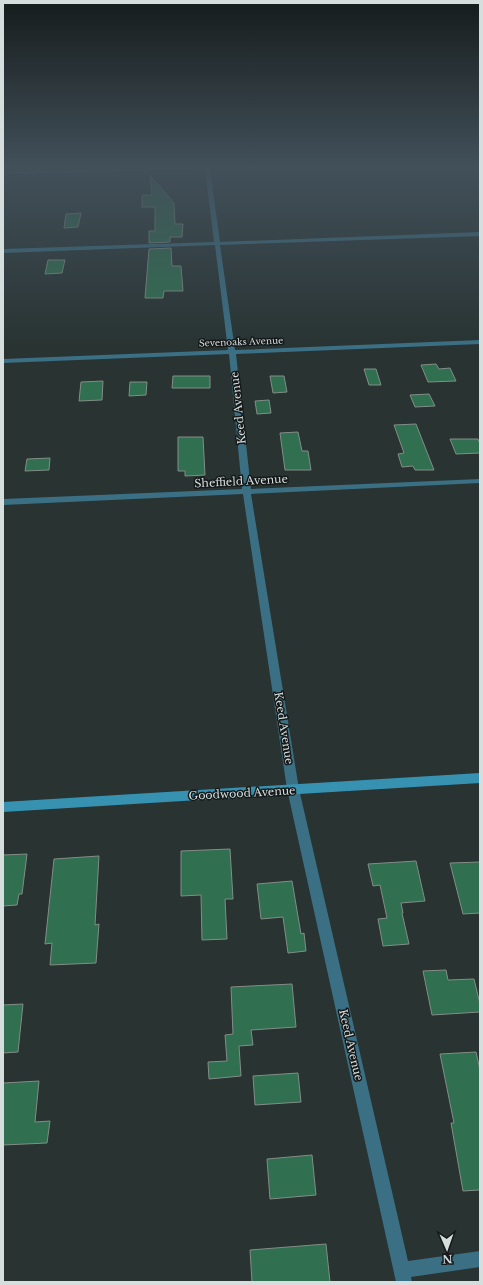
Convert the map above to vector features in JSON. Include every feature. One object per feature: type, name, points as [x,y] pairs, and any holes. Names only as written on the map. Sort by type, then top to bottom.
[{"type":"street","name":"Keed Avenue","points":[[215,227],[232,352],[248,492],[293,789],[403,1276]]},
{"type":"street","points":[[3,250],[480,234]]},
{"type":"street","name":"Sevenoaks Avenue","points":[[3,361],[480,342]]},
{"type":"street","name":"Sheffield Avenue","points":[[3,502],[480,481]]},
{"type":"street","name":"Goodwood Avenue","points":[[3,807],[480,778]]},
{"type":"street","points":[[403,1276],[480,1259]]},
{"type":"building","points":[[155,227],[183,227],[182,237],[170,237],[170,242],[149,243],[149,231],[155,231]]},
{"type":"building","points":[[171,248],[172,266],[181,266],[183,291],[164,291],[163,298],[145,298],[149,249]]},
{"type":"building","points":[[48,260],[65,260],[62,273],[45,274]]},
{"type":"building","points":[[436,364],[439,369],[450,368],[456,381],[428,382],[421,365]]},
{"type":"building","points":[[364,369],[376,369],[381,385],[369,385]]},
{"type":"building","points":[[173,376],[210,376],[210,388],[172,388]]},
{"type":"building","points":[[270,376],[284,376],[287,392],[273,393]]},
{"type":"building","points":[[103,381],[102,400],[79,401],[81,382]]},
{"type":"building","points":[[130,382],[147,382],[146,395],[129,396]]},
{"type":"building","points":[[429,394],[435,406],[415,407],[410,395]]},
{"type":"building","points":[[269,400],[271,413],[257,414],[255,401]]},
{"type":"building","points":[[416,424],[434,470],[415,470],[413,466],[402,467],[398,454],[404,453],[394,425]]},
{"type":"building","points":[[298,432],[302,451],[308,451],[311,470],[285,470],[280,433]]},
{"type":"building","points":[[178,437],[203,437],[205,475],[185,476],[185,471],[178,471]]},
{"type":"building","points":[[450,439],[478,439],[480,444],[480,453],[456,454]]},
{"type":"building","points":[[50,458],[49,470],[25,471],[27,459]]},
{"type":"building","points":[[230,849],[233,899],[225,899],[227,939],[202,940],[201,895],[181,896],[181,851]]},
{"type":"building","points":[[27,854],[22,894],[19,894],[17,905],[3,906],[3,855]]},
{"type":"building","points":[[99,856],[95,925],[99,924],[96,963],[50,965],[52,943],[45,944],[54,859]]},
{"type":"building","points":[[416,861],[425,901],[401,903],[409,944],[383,946],[378,919],[387,918],[380,885],[373,886],[368,864]]},
{"type":"building","points":[[480,862],[480,913],[463,914],[450,863]]},
{"type":"building","points":[[292,881],[301,934],[304,933],[306,951],[288,953],[283,917],[261,919],[257,884]]},
{"type":"building","points":[[446,970],[448,980],[474,979],[480,1004],[480,1012],[432,1015],[423,971]]},
{"type":"building","points":[[292,984],[296,1027],[251,1030],[253,1045],[239,1046],[241,1076],[209,1079],[208,1062],[227,1061],[225,1035],[233,1034],[231,987]]},
{"type":"building","points":[[23,1004],[18,1052],[3,1053],[3,1005]]},
{"type":"building","points":[[476,1052],[480,1070],[480,1190],[463,1191],[451,1123],[454,1123],[440,1054]]},
{"type":"building","points":[[298,1073],[301,1102],[255,1105],[253,1076]]},
{"type":"building","points":[[39,1081],[35,1122],[50,1121],[47,1143],[3,1145],[3,1083]]},
{"type":"building","points":[[312,1155],[316,1195],[270,1199],[267,1159]]},
{"type":"building","points":[[326,1244],[330,1282],[252,1282],[250,1250]]}]
